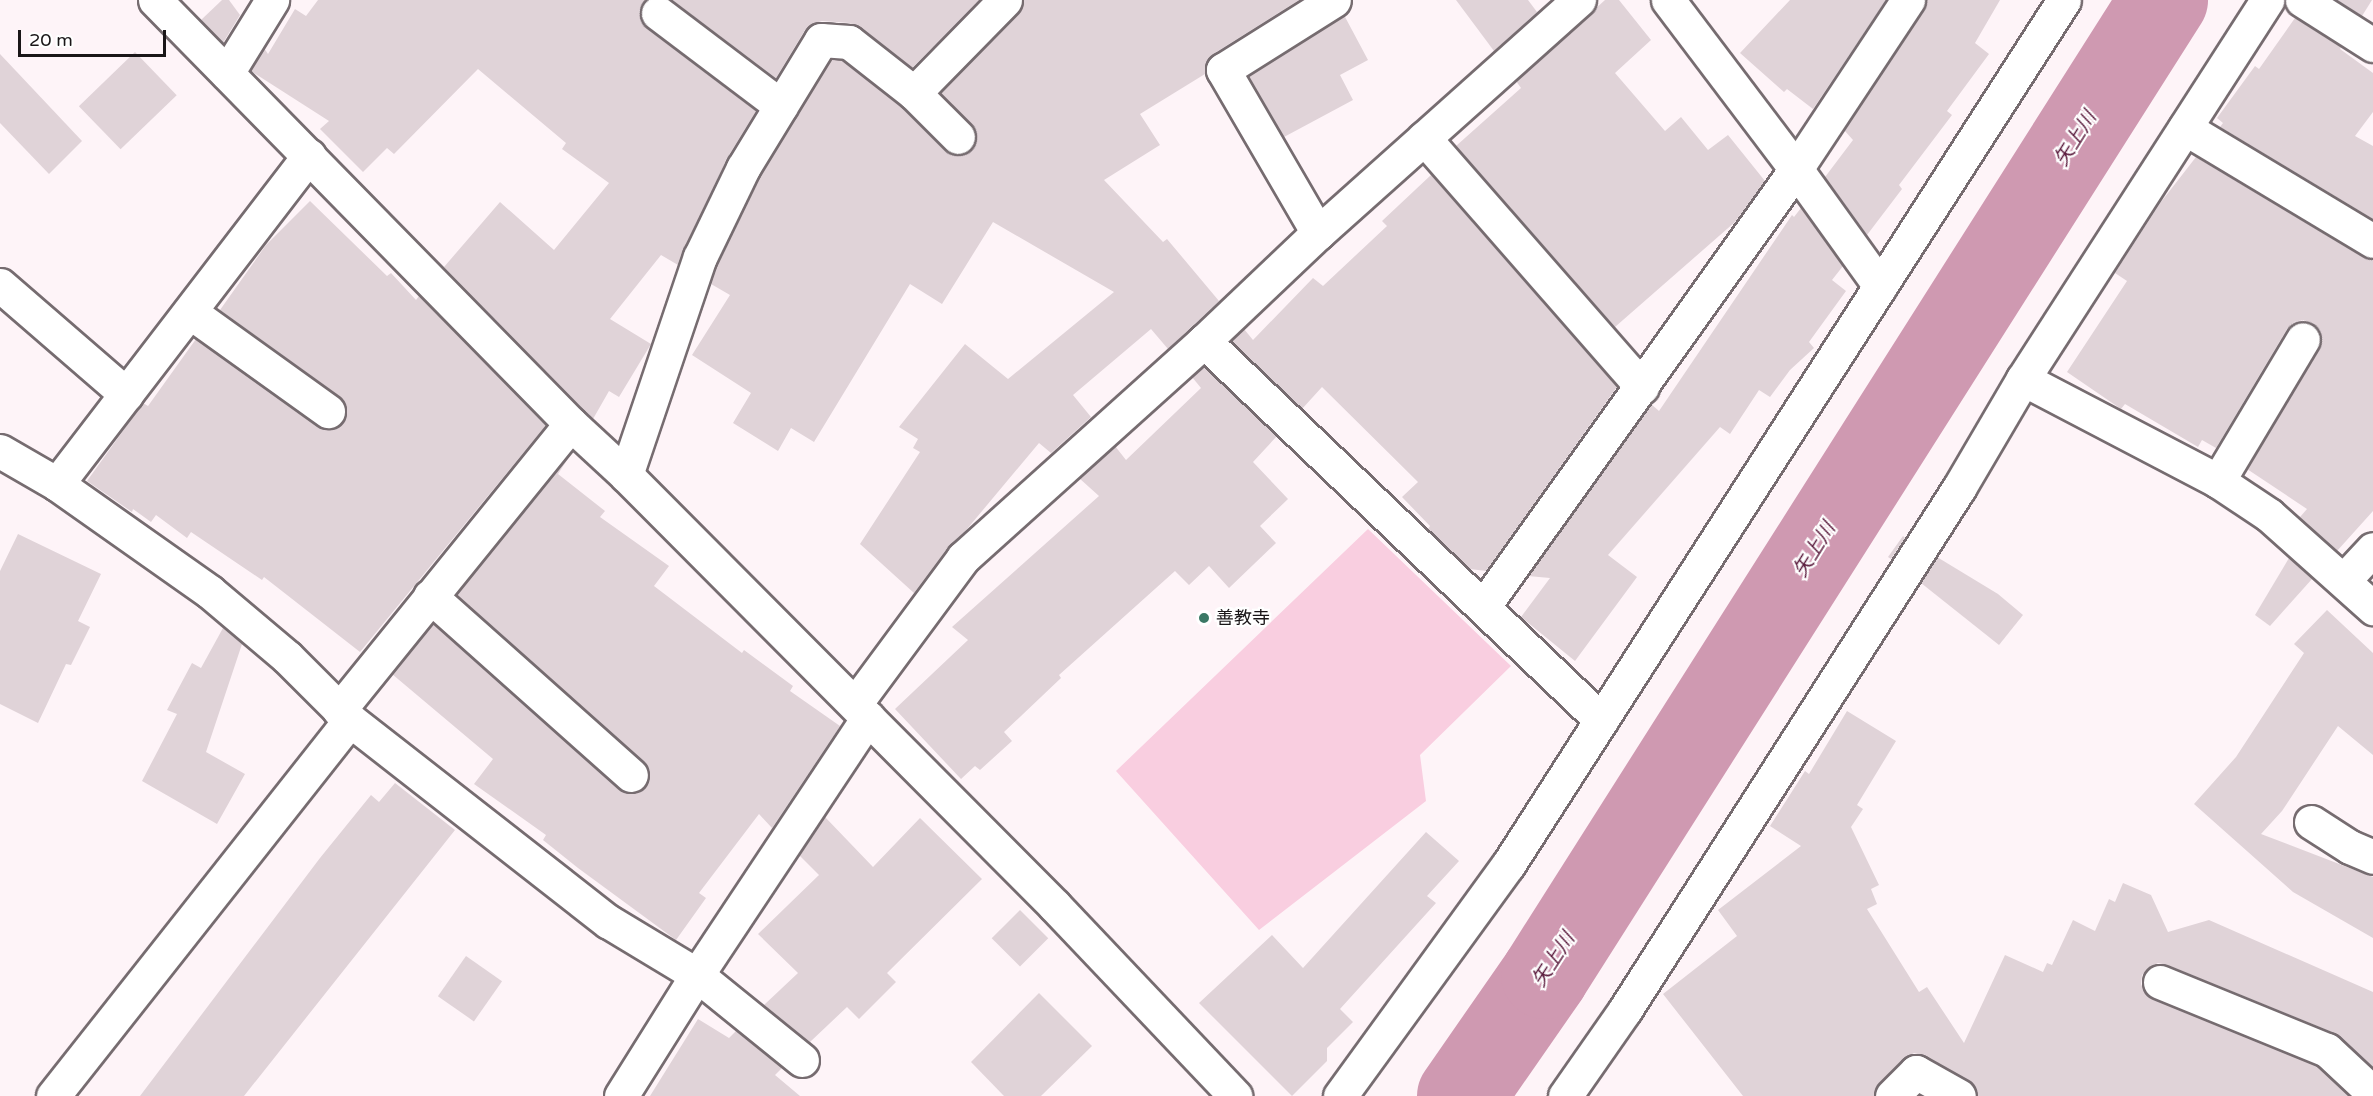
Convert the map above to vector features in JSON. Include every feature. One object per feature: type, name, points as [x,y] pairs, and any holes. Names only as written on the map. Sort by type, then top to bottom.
[{"type":"street","points":[[155,0],[571,424],[626,475],[1055,906],[1235,1096]]},
{"type":"street","points":[[227,74],[272,0]]},
{"type":"street","points":[[914,93],[1005,0]]},
{"type":"street","points":[[1318,233],[1223,70],[1334,0]]},
{"type":"street","points":[[621,1096],[862,711],[963,558],[1204,341],[1318,233],[1579,0]]},
{"type":"street","points":[[1668,0],[1796,169],[1880,286]]},
{"type":"street","points":[[1483,608],[1796,169],[1908,0]]},
{"type":"street","points":[[1340,1096],[1508,865],[2064,0]]},
{"type":"street","points":[[1564,1096],[1625,1010],[1844,669],[1959,488],[2023,379],[2267,0]]},
{"type":"street","points":[[2302,0],[2373,45]]},
{"type":"street","points":[[658,13],[781,106]]},
{"type":"street","points":[[626,475],[700,256],[743,168],[821,40],[849,42],[914,93],[958,136]]},
{"type":"street","points":[[2185,128],[2373,241]]},
{"type":"street","points":[[1424,138],[1642,387]]},
{"type":"street","points":[[57,484],[309,156]]},
{"type":"street","points":[[0,285],[126,394]]},
{"type":"street","points":[[190,312],[328,411]]},
{"type":"street","points":[[2218,481],[2303,339]]},
{"type":"street","points":[[1204,341],[1601,720]]},
{"type":"street","points":[[2023,379],[2218,481],[2269,515],[2373,608]]},
{"type":"street","points":[[53,1096],[344,715],[430,596],[571,424]]},
{"type":"street","points":[[0,451],[57,484],[210,592],[286,657],[344,715],[609,922],[697,975],[802,1060]]},
{"type":"street","points":[[2344,580],[2373,549]]},
{"type":"street","points":[[430,596],[631,775]]},
{"type":"street","points":[[2311,822],[2350,847],[2373,857]]},
{"type":"street","points":[[2160,982],[2327,1050],[2373,1093]]},
{"type":"street","points":[[1892,1096],[1916,1072],[1959,1096]]},
{"type":"shaded area","points":[[1368,529],[1511,666],[1420,755],[1426,801],[1259,930],[1116,771]]},
{"type":"building","points":[[222,0],[229,0],[240,15],[223,43],[201,20]]},
{"type":"building","points":[[318,0],[645,0],[639,11],[641,21],[647,28],[756,111],[726,160],[678,265],[661,255],[610,319],[651,344],[619,397],[609,391],[593,419],[444,267],[500,202],[554,250],[609,183],[562,149],[566,143],[478,69],[394,154],[387,148],[363,172],[320,129],[329,121],[251,71],[264,48],[268,54],[295,9],[306,16]]},
{"type":"building","points":[[672,0],[979,0],[912,68],[860,27],[850,23],[822,21],[812,24],[805,30],[776,78]]},
{"type":"building","points":[[1023,0],[1299,0],[1213,54],[1206,62],[1205,74],[1140,114],[1160,145],[1104,180],[1163,242],[1167,239],[1219,301],[1168,349],[1151,329],[1073,395],[1091,417],[1051,453],[1039,443],[967,529],[948,547],[914,593],[860,544],[920,452],[913,448],[918,439],[899,427],[965,344],[1008,379],[1114,292],[993,222],[942,304],[910,284],[814,442],[791,428],[778,451],[733,423],[751,393],[692,355],[730,295],[711,284],[717,264],[759,177],[831,60],[842,60],[902,107],[945,151],[954,155],[963,155],[971,151],[976,142],[976,132],[940,93],[1018,13]]},
{"type":"building","points":[[1456,0],[1528,0],[1537,12],[1494,51]]},
{"type":"building","points":[[1605,0],[1619,0],[1651,40],[1615,73],[1665,131],[1681,117],[1708,150],[1728,135],[1765,181],[1735,222],[1615,327],[1456,146],[1521,88],[1516,81]]},
{"type":"building","points":[[1790,0],[1886,0],[1813,109],[1787,89],[1784,92],[1740,53]]},
{"type":"building","points":[[1927,0],[2000,0],[1975,43],[1989,54],[1947,111],[1952,115],[1899,185],[1902,189],[1867,235],[1825,177],[1853,140],[1844,130],[1924,10]]},
{"type":"building","points":[[2337,0],[2372,0],[2362,16]]},
{"type":"building","points":[[1344,15],[1368,60],[1340,75],[1353,100],[1284,137],[1249,76]]},
{"type":"building","points":[[2295,18],[2341,47],[2340,49],[2373,73],[2373,112],[2355,136],[2373,146],[2373,219],[2220,127],[2223,123],[2217,118],[2255,66],[2259,69]]},
{"type":"building","points":[[135,52],[177,95],[121,149],[79,106]]},
{"type":"building","points":[[0,54],[82,141],[49,174],[0,123]]},
{"type":"building","points":[[2196,157],[2363,257],[2373,260],[2373,511],[2337,551],[2300,517],[2307,509],[2247,469],[2319,349],[2322,339],[2320,330],[2313,323],[2303,320],[2294,322],[2287,329],[2216,448],[2202,440],[2198,447],[2125,404],[2121,409],[2067,372],[2127,281],[2115,273],[2161,202]]},
{"type":"building","points":[[1431,175],[1617,387],[1486,571],[1470,569],[1428,529],[1430,526],[1402,497],[1418,482],[1322,387],[1302,409],[1231,341],[1244,329],[1253,340],[1313,278],[1323,286],[1387,226],[1382,221]]},
{"type":"building","points":[[310,201],[387,276],[391,273],[416,300],[419,296],[546,425],[360,652],[264,577],[262,580],[191,532],[187,538],[156,515],[151,522],[133,509],[132,512],[87,481],[143,403],[148,406],[196,339],[317,426],[327,430],[336,428],[343,422],[347,412],[345,403],[339,396],[220,310],[266,245]]},
{"type":"building","points":[[1801,208],[1843,266],[1832,280],[1846,291],[1809,342],[1814,348],[1790,370],[1770,397],[1759,390],[1730,434],[1720,427],[1608,555],[1637,577],[1575,661],[1521,617],[1550,578],[1528,576],[1651,404],[1659,411],[1792,215],[1794,217]]},
{"type":"building","points":[[1204,367],[1277,436],[1253,462],[1288,499],[1260,526],[1276,543],[1229,588],[1209,566],[1189,585],[1175,571],[1059,675],[1061,678],[1004,732],[1012,741],[980,770],[975,766],[961,779],[895,709],[968,640],[952,627],[1099,496],[1079,478],[1115,446],[1126,460],[1201,388],[1192,377]]},
{"type":"building","points":[[571,454],[558,474],[605,511],[600,517],[669,566],[654,586],[742,653],[744,650],[793,686],[790,691],[840,726],[772,828],[759,814],[699,893],[706,898],[676,940],[543,840],[546,835],[474,784],[493,759],[392,674],[433,624],[619,789],[627,793],[636,793],[645,787],[649,778],[649,770],[643,761],[457,595]]},
{"type":"building","points":[[18,534],[101,574],[78,621],[90,627],[71,665],[66,664],[38,723],[0,704],[0,571]]},
{"type":"building","points":[[1903,536],[1905,538],[1891,559],[1888,557]]},
{"type":"building","points":[[1937,557],[1998,594],[2023,615],[1999,645],[1921,583]]},
{"type":"building","points":[[2289,558],[2312,579],[2270,626],[2255,615]]},
{"type":"building","points":[[2327,610],[2373,653],[2373,755],[2338,726],[2282,811],[2261,834],[2373,877],[2373,938],[2293,892],[2194,804],[2236,757],[2304,653],[2294,644]]},
{"type":"building","points":[[223,628],[242,644],[206,752],[245,774],[217,824],[142,781],[177,714],[167,710],[192,663],[201,668]]},
{"type":"building","points":[[1847,711],[1896,741],[1857,805],[1863,809],[1851,827],[1879,885],[1871,889],[1877,904],[1867,909],[1919,992],[1927,987],[1964,1043],[2005,955],[2043,972],[2047,963],[2052,965],[2073,920],[2095,931],[2109,899],[2115,902],[2123,883],[2151,895],[2168,932],[2209,920],[2373,992],[2373,1067],[2334,1033],[2158,963],[2148,968],[2142,975],[2141,984],[2145,993],[2152,999],[2317,1066],[2349,1096],[1978,1096],[1975,1087],[1968,1080],[1925,1056],[1914,1053],[1903,1059],[1879,1083],[1874,1096],[1743,1096],[1663,994],[1737,936],[1718,910],[1801,846],[1770,826],[1805,771],[1809,774]]},
{"type":"building","points":[[395,783],[455,830],[244,1096],[140,1096],[320,858],[371,795],[379,802]]},
{"type":"building","points":[[825,817],[873,867],[920,818],[982,879],[887,973],[896,982],[859,1019],[847,1007],[810,1042],[764,1005],[798,973],[758,934],[819,875],[799,855]]},
{"type":"building","points":[[1426,832],[1459,861],[1427,896],[1436,903],[1340,1009],[1353,1022],[1327,1048],[1327,1061],[1292,1096],[1199,1003],[1272,935],[1303,968]]},
{"type":"building","points":[[1020,910],[1048,938],[1020,967],[992,938]]},
{"type":"building","points":[[466,956],[502,981],[474,1021],[438,996]]},
{"type":"building","points":[[1039,993],[1092,1046],[1041,1096],[1004,1096],[971,1062]]},
{"type":"building","points":[[698,1019],[729,1038],[736,1031],[782,1068],[775,1075],[800,1096],[650,1096]]},
{"type":"waterway","name":"矢上川","points":[[1461,1096],[1545,975],[2164,0]]},
{"type":"place","name":"善教寺","points":[[1204,618]]}]
